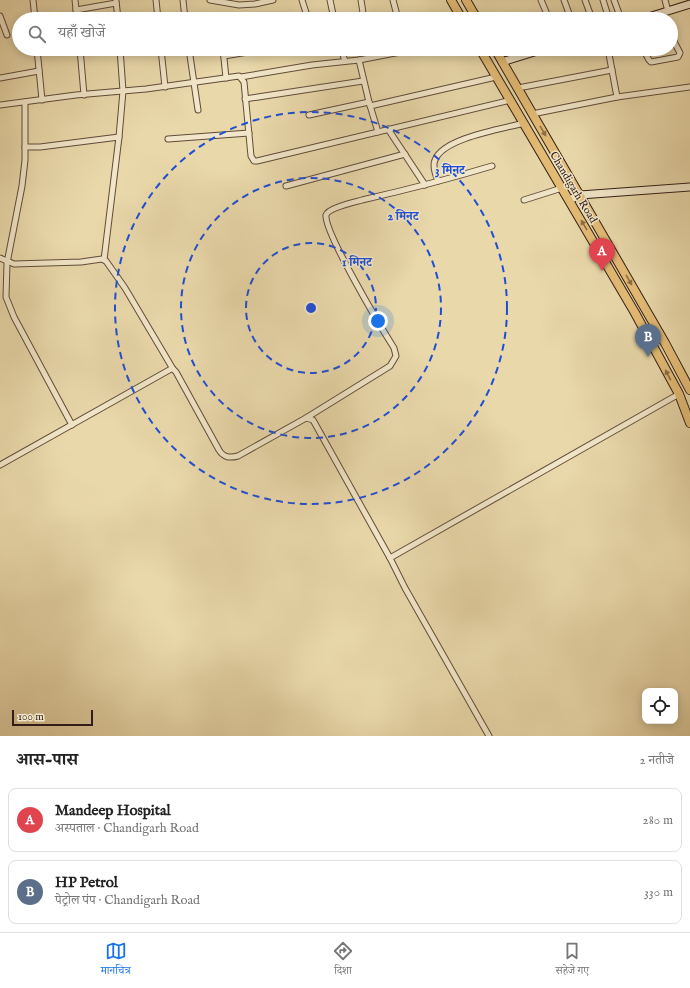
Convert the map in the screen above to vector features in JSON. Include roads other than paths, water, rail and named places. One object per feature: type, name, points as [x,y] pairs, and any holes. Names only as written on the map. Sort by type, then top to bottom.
[{"type":"main road","points":[[451,0],[458,12]]},
{"type":"main road","points":[[466,0],[473,12]]},
{"type":"main road","name":"Chandigarh Road","points":[[484,56],[636,312],[679,394],[690,423]]},
{"type":"main road","name":"Chandigarh Road","points":[[499,56],[689,386]]},
{"type":"street","points":[[33,0],[34,12]]},
{"type":"street","points":[[74,0],[76,10],[116,1],[117,12]]},
{"type":"street","points":[[156,0],[157,12]]},
{"type":"street","points":[[183,0],[184,12]]},
{"type":"street","points":[[210,0],[239,5],[249,2],[273,0]]},
{"type":"street","points":[[302,0],[306,12]]},
{"type":"street","points":[[330,0],[333,12]]},
{"type":"street","points":[[361,0],[363,12]]},
{"type":"street","points":[[393,0],[396,12]]},
{"type":"street","points":[[541,0],[546,12]]},
{"type":"street","points":[[564,0],[568,12]]},
{"type":"street","points":[[585,0],[589,12]]},
{"type":"street","points":[[603,0],[607,12]]},
{"type":"street","points":[[614,0],[618,12]]},
{"type":"street","points":[[665,0],[668,11],[689,3]]},
{"type":"street","points":[[0,16],[7,35]]},
{"type":"street","points":[[647,56],[651,62],[678,57],[680,53],[678,49]]},
{"type":"street","points":[[38,56],[42,100]]},
{"type":"street","points":[[81,56],[84,95]]},
{"type":"street","points":[[104,260],[123,91],[120,56]]},
{"type":"street","points":[[162,56],[166,87]]},
{"type":"street","points":[[190,56],[198,110]]},
{"type":"street","points":[[224,56],[226,78]]},
{"type":"street","points":[[344,56],[345,61]]},
{"type":"street","points":[[0,105],[166,87],[359,60],[376,56]]},
{"type":"street","points":[[502,62],[521,56]]},
{"type":"street","points":[[609,56],[617,97]]},
{"type":"street","points":[[359,60],[369,104],[378,132]]},
{"type":"street","points":[[518,88],[612,70]]},
{"type":"street","points":[[0,78],[39,71]]},
{"type":"street","points":[[241,77],[244,82],[251,156],[254,161],[338,143],[388,129],[510,100]]},
{"type":"street","points":[[309,115],[496,77]]},
{"type":"street","points":[[245,100],[363,81]]},
{"type":"street","points":[[532,114],[617,97],[690,87]]},
{"type":"street","points":[[25,102],[25,147],[22,186],[7,262],[5,293],[7,302],[72,425]]},
{"type":"street","points":[[438,181],[434,163],[444,149],[468,137],[524,123]]},
{"type":"street","points":[[388,129],[425,185]]},
{"type":"street","points":[[168,139],[249,133]]},
{"type":"street","points":[[25,147],[40,147],[119,137]]},
{"type":"street","points":[[286,186],[405,154]]},
{"type":"street","points":[[0,258],[14,264],[104,260],[109,263],[176,372],[222,455],[232,458],[306,418],[390,366],[396,356],[394,348],[342,258],[328,224],[327,213],[350,203],[425,185],[492,166]]},
{"type":"street","points":[[569,200],[580,195],[690,187]]},
{"type":"street","points":[[524,200],[562,188]]},
{"type":"street","points":[[0,465],[173,369]]},
{"type":"street","points":[[390,558],[679,394]]},
{"type":"street","points":[[306,418],[313,420],[316,424],[405,588],[489,736]]},
{"type":"place","name":"Mandeep Hospital","points":[[602,271]]},
{"type":"place","name":"HP Petrol","points":[[648,357]]}]
